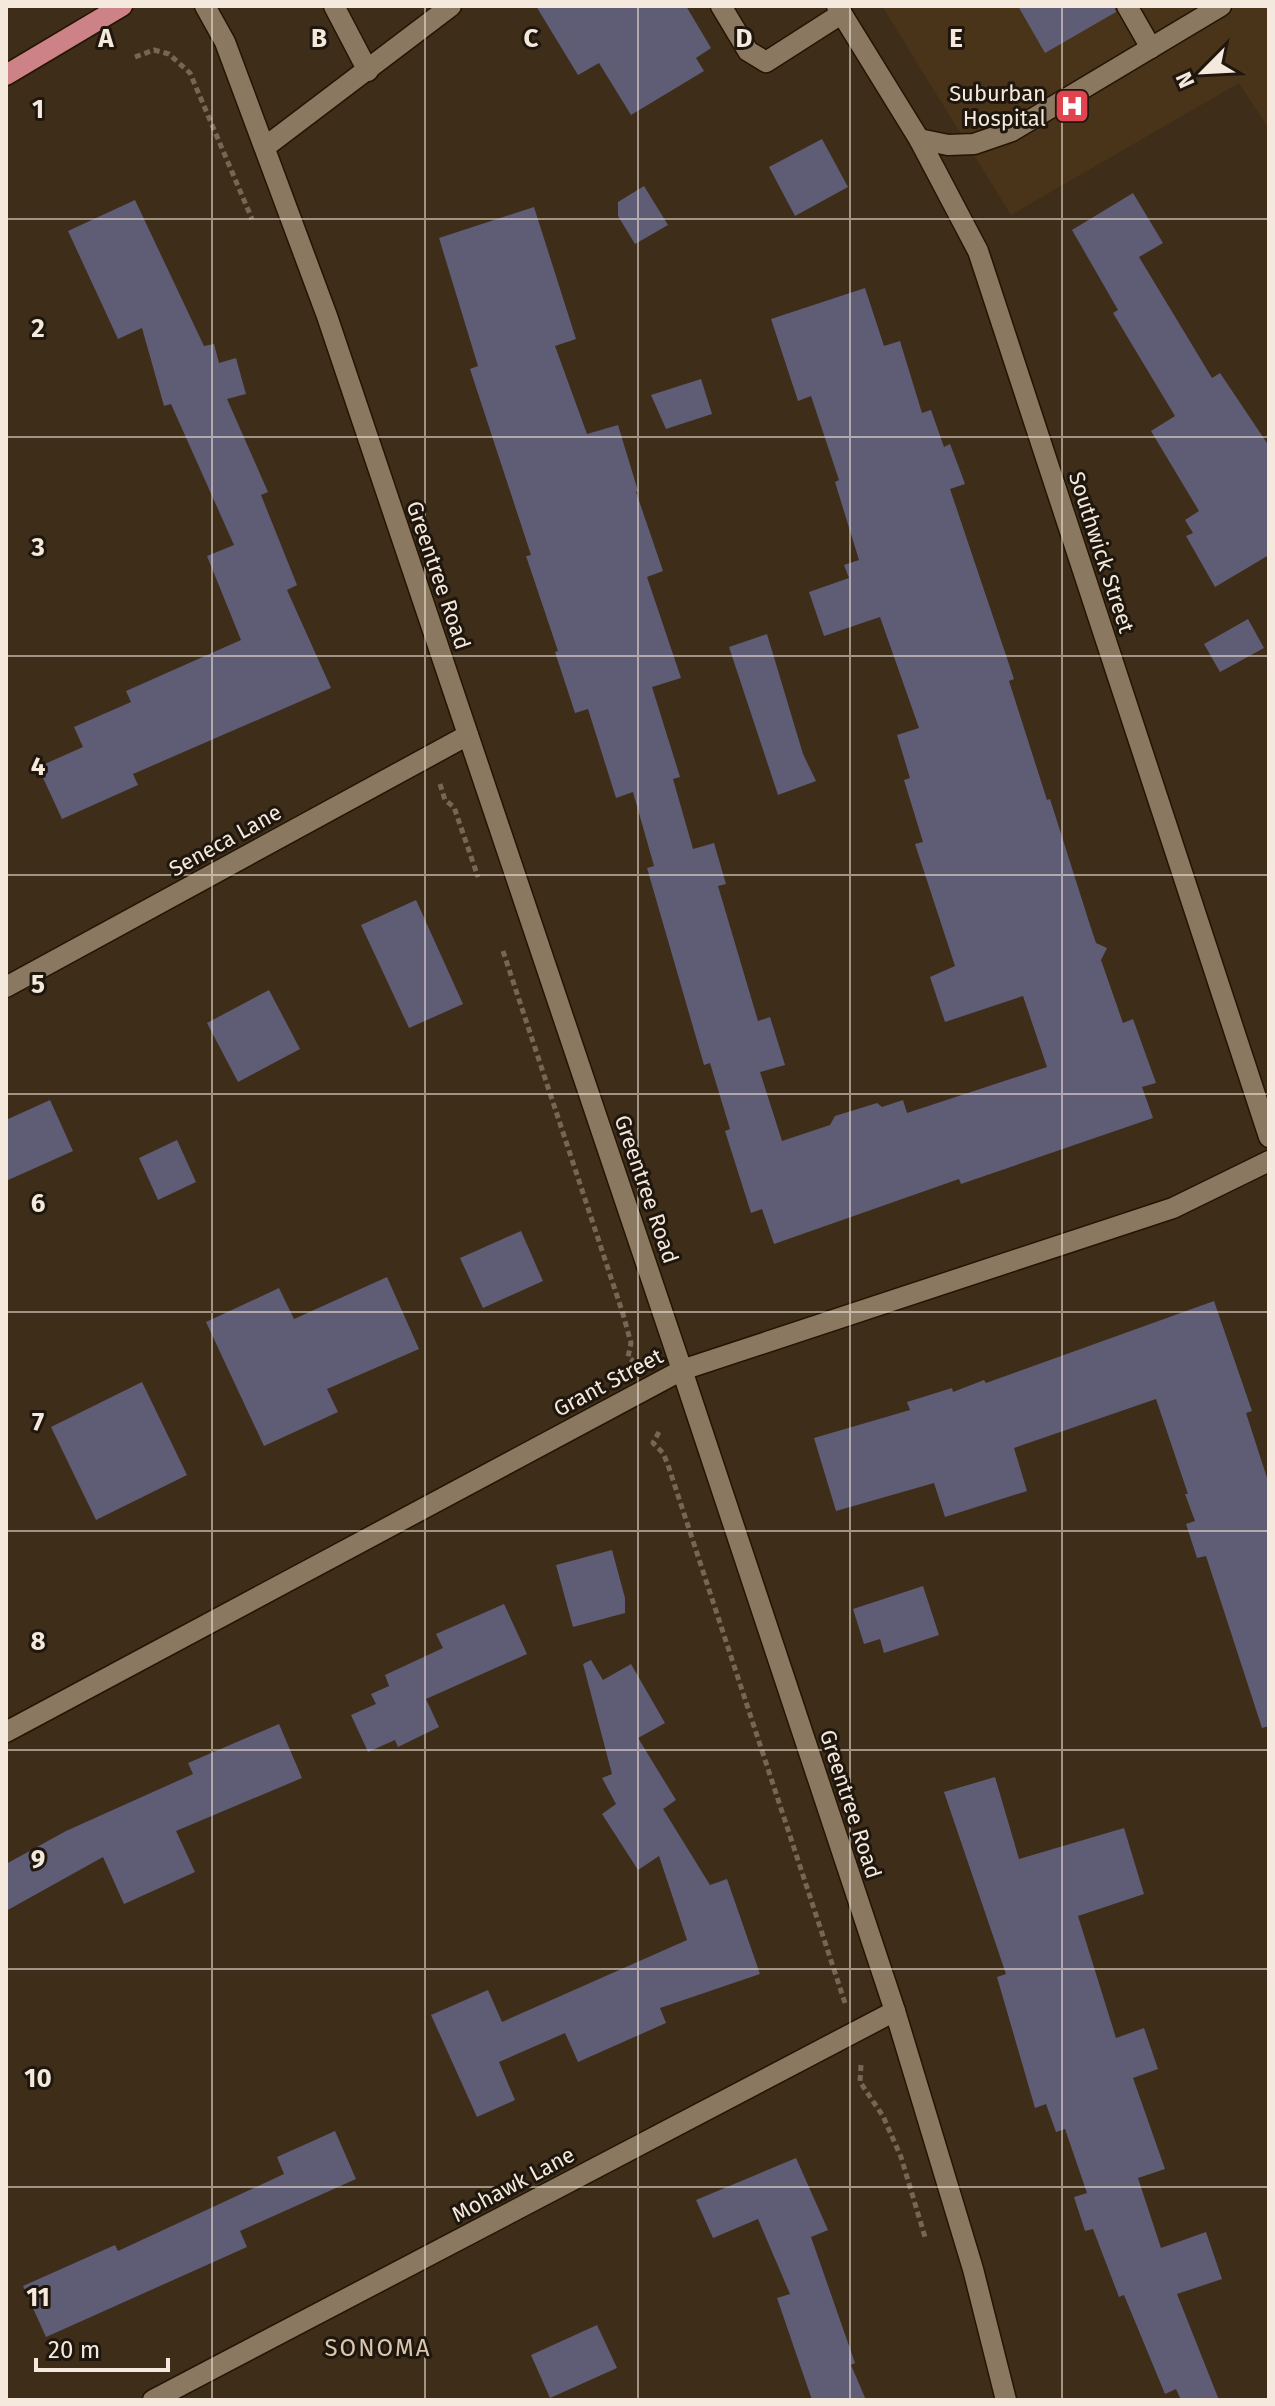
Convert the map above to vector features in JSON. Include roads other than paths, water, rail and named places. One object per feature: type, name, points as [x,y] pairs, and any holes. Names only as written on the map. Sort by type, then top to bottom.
[{"type":"main road","points":[[6,75],[122,6]]},
{"type":"street","name":"Greentree Road","points":[[205,6],[225,42],[327,316],[682,1370],[895,2011],[973,2269],[1006,2400]]},
{"type":"street","points":[[334,6],[368,71]]},
{"type":"street","points":[[265,147],[451,6]]},
{"type":"street","points":[[721,6],[748,51],[766,62],[839,10]]},
{"type":"street","points":[[1127,6],[1151,48]]},
{"type":"street","points":[[919,139],[948,145],[974,144],[1012,131],[1221,6]]},
{"type":"street","name":"Southwick Street","points":[[839,10],[919,139],[978,251],[1269,1137]]},
{"type":"street","name":"Seneca Lane","points":[[6,987],[468,735]]},
{"type":"street","name":"Grant Street","points":[[6,1732],[682,1370],[1173,1208],[1269,1161]]},
{"type":"street","name":"Mohawk Lane","points":[[153,2400],[895,2011]]},
{"type":"place","name":"Suburban Hospital","points":[[1072,106]]},
{"type":"district","name":"SONOMA","points":[[378,2348]]}]
